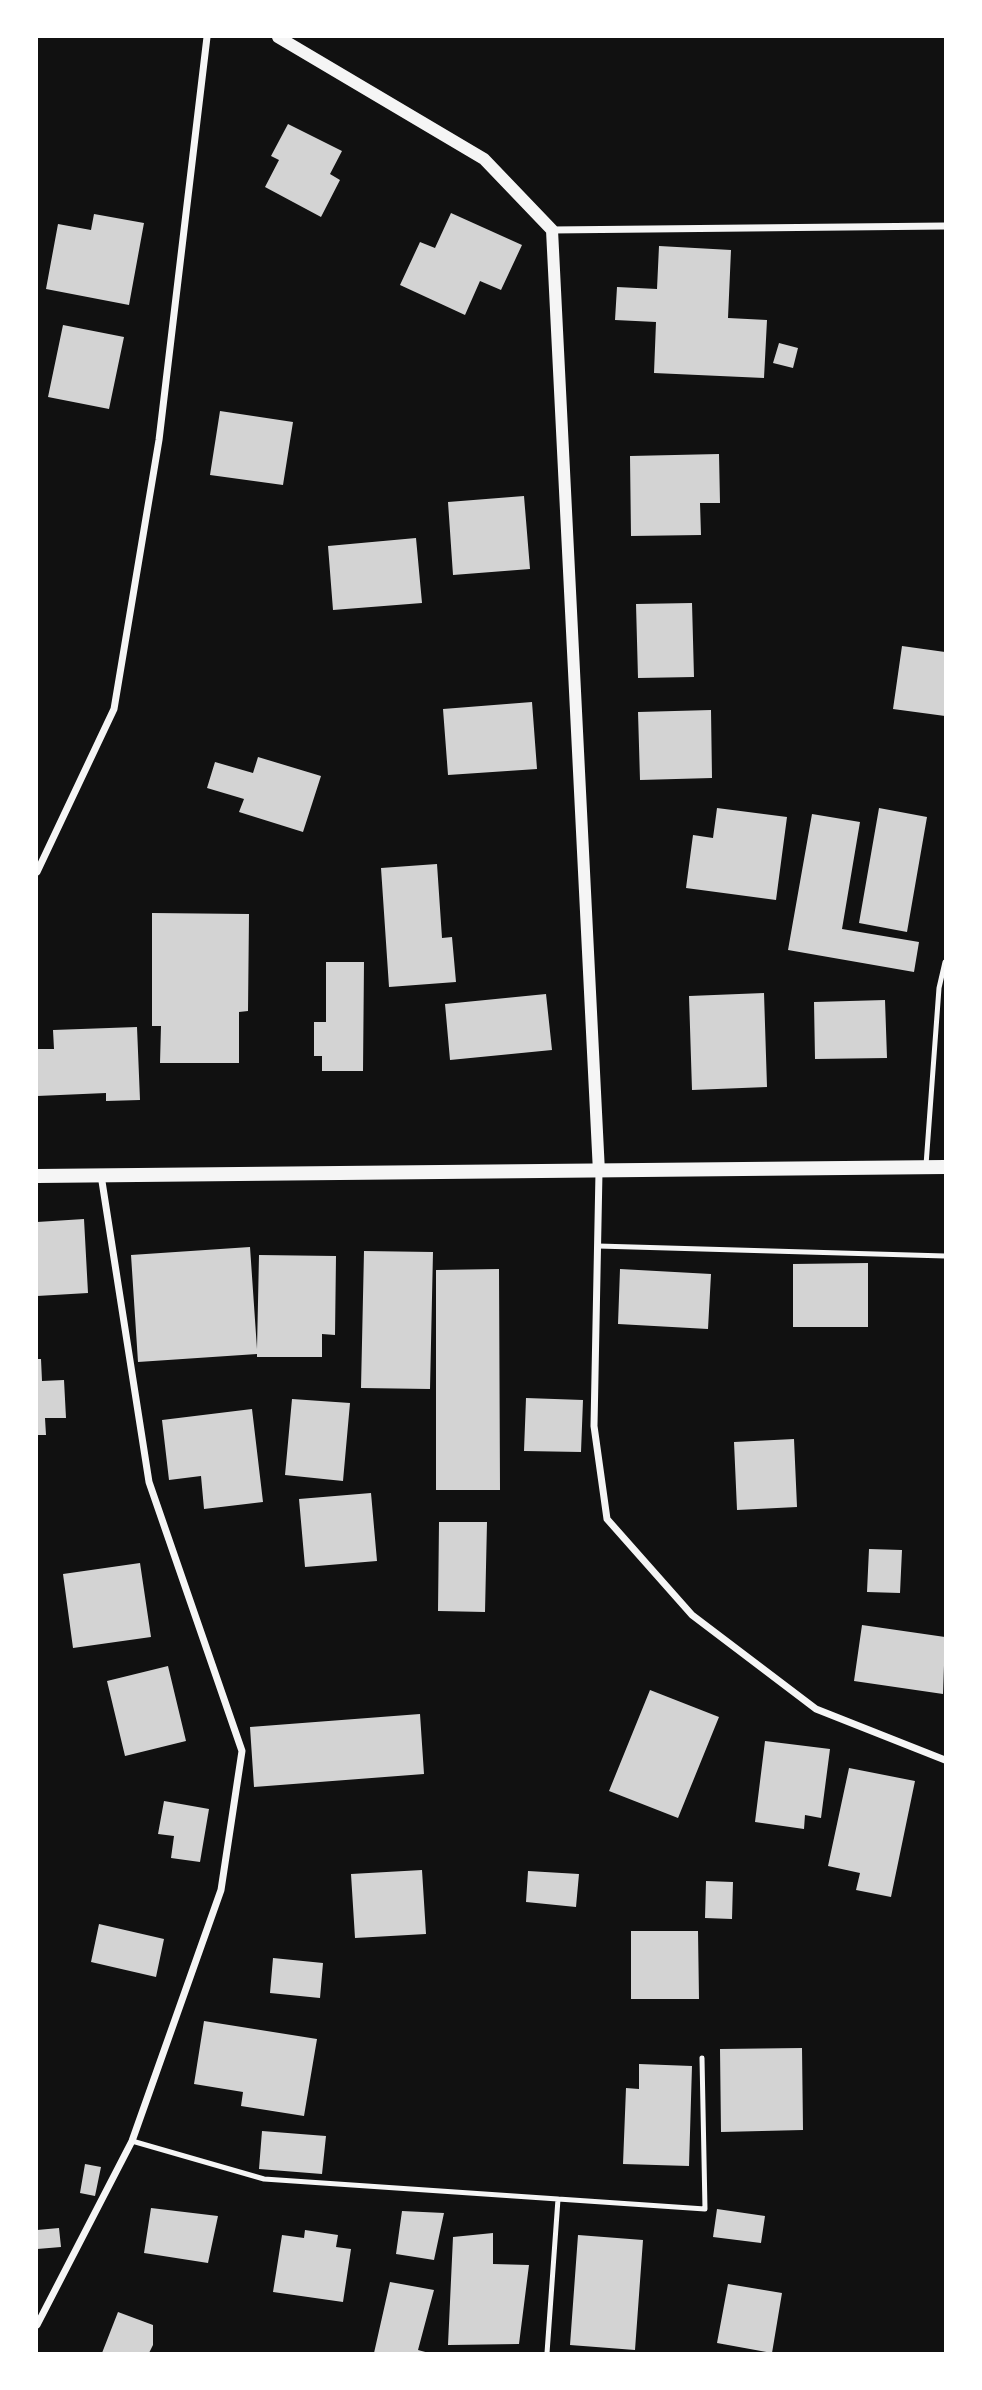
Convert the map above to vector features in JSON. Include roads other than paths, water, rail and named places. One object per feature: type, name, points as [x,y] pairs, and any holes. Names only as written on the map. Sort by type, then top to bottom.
[{"type":"main road","points":[[37,1176],[945,1167]]},
{"type":"street","points":[[37,872],[114,709],[159,440],[208,37]]},
{"type":"street","points":[[286,39],[484,159],[552,230],[599,1172],[594,1426],[607,1519],[692,1615],[816,1709],[945,1760]]},
{"type":"street","points":[[552,230],[945,226]]},
{"type":"street","points":[[37,2325],[132,2141],[220,1890],[242,1751],[149,1482],[100,1175]]},
{"type":"lane","points":[[925,1168],[939,988],[945,962]]},
{"type":"lane","points":[[598,1246],[945,1256]]},
{"type":"lane","points":[[132,2141],[264,2179],[705,2209],[702,2057]]},
{"type":"lane","points":[[547,2353],[558,2199]]}]
